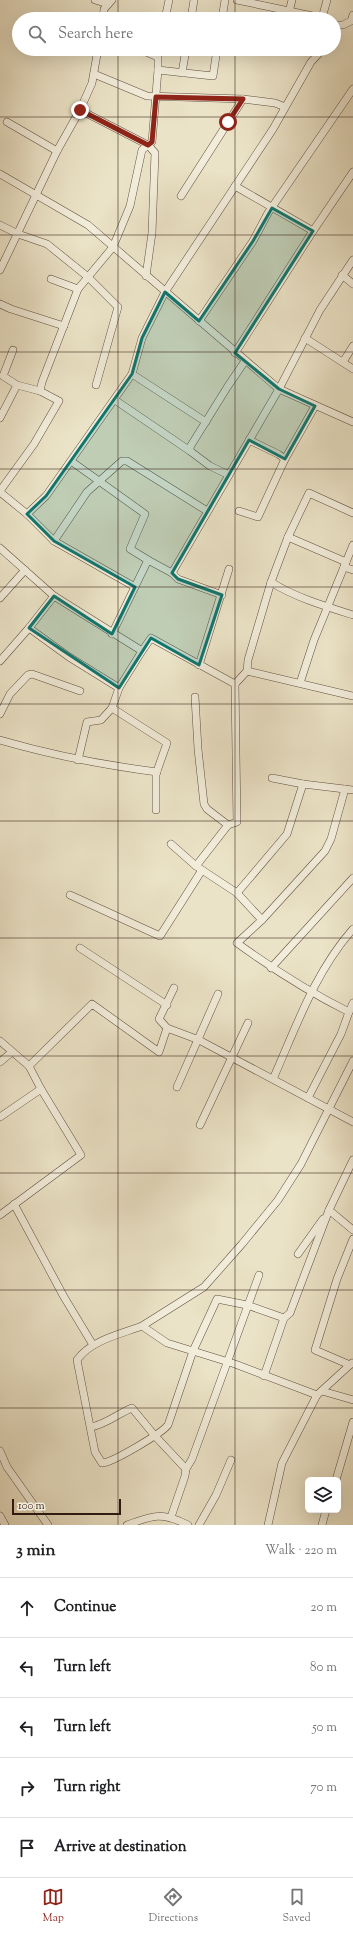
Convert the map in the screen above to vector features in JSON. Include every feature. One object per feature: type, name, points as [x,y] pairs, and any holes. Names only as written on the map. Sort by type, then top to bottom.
[{"type":"street","points":[[96,0],[110,2]]},
{"type":"street","points":[[166,12],[169,0]]},
{"type":"street","points":[[192,12],[194,0]]},
{"type":"street","points":[[223,12],[225,0]]},
{"type":"street","points":[[237,0],[261,3],[289,12],[292,0]]},
{"type":"street","points":[[324,12],[327,0]]},
{"type":"street","points":[[104,12],[104,9],[110,2]]},
{"type":"street","points":[[341,25],[351,21],[353,15]]},
{"type":"street","points":[[0,270],[57,151],[80,110],[94,74],[97,56]]},
{"type":"street","points":[[182,73],[185,56]]},
{"type":"street","points":[[158,70],[213,76],[216,56]]},
{"type":"street","points":[[27,514],[46,496],[132,374],[142,338],[165,292],[235,186],[317,56]]},
{"type":"street","points":[[40,391],[42,382],[78,289],[114,247],[130,206],[142,150],[152,142],[158,57]]},
{"type":"street","points":[[94,74],[147,96],[243,99],[275,103],[285,106]]},
{"type":"street","points":[[199,321],[253,242],[272,208],[352,92]]},
{"type":"street","points":[[181,196],[243,99]]},
{"type":"street","points":[[80,110],[148,145],[155,153],[152,233],[146,276]]},
{"type":"street","points":[[7,122],[57,151]]},
{"type":"street","points":[[235,353],[313,231],[353,172]]},
{"type":"street","points":[[0,174],[88,225],[235,353],[279,389],[353,422]]},
{"type":"street","points":[[235,186],[313,231]]},
{"type":"street","points":[[0,225],[18,234],[47,244],[88,277],[118,307],[96,385]]},
{"type":"street","points":[[172,573],[279,389],[320,310],[353,260]]},
{"type":"street","points":[[342,276],[353,284]]},
{"type":"street","points":[[51,279],[78,289]]},
{"type":"street","points":[[0,304],[11,310],[64,326]]},
{"type":"street","points":[[305,338],[353,369]]},
{"type":"street","points":[[343,362],[353,346]]},
{"type":"street","points":[[13,350],[3,376],[17,385],[40,391],[59,401],[34,444],[0,492],[27,514],[54,541],[135,587]]},
{"type":"street","points":[[190,451],[190,447],[245,361]]},
{"type":"street","points":[[132,374],[206,422]]},
{"type":"street","points":[[0,418],[17,385]]},
{"type":"street","points":[[115,400],[210,466],[229,475]]},
{"type":"street","points":[[239,512],[258,517],[285,460],[315,406]]},
{"type":"street","points":[[249,440],[278,454],[285,460]]},
{"type":"street","points":[[70,461],[145,514],[130,549],[172,573],[178,579],[222,595]]},
{"type":"street","points":[[54,541],[87,492],[122,461],[127,461],[207,511]]},
{"type":"street","points":[[70,895],[160,936],[199,868],[228,826],[237,822],[235,684],[247,670],[248,660],[271,582],[288,537],[309,493],[353,513]]},
{"type":"street","points":[[288,537],[353,570]]},
{"type":"street","points":[[300,683],[314,640],[353,545]]},
{"type":"street","points":[[0,548],[54,596],[112,634],[142,651]]},
{"type":"street","points":[[112,634],[148,560]]},
{"type":"street","points":[[199,665],[230,569]]},
{"type":"street","points":[[0,598],[25,570]]},
{"type":"street","points":[[271,582],[279,587],[327,607],[353,615]]},
{"type":"street","points":[[0,661],[29,628],[54,596]]},
{"type":"street","points":[[29,628],[69,657],[119,688]]},
{"type":"street","points":[[78,760],[87,722],[101,720],[112,708],[119,688],[151,638],[235,684]]},
{"type":"street","points":[[247,670],[353,696]]},
{"type":"street","points":[[0,714],[10,694],[28,675],[32,674],[80,691]]},
{"type":"street","points":[[195,696],[198,748],[204,804],[207,809],[228,826]]},
{"type":"street","points":[[112,708],[167,743],[157,772],[156,810]]},
{"type":"street","points":[[0,740],[41,752],[78,760],[157,772]]},
{"type":"street","points":[[272,778],[303,784],[353,790]]},
{"type":"street","points":[[237,893],[287,834],[303,784]]},
{"type":"street","points":[[345,789],[331,839],[325,851],[262,920],[237,942],[271,968],[310,992],[349,1012]]},
{"type":"street","points":[[171,844],[199,868],[237,893],[262,920]]},
{"type":"street","points":[[271,968],[353,878]]},
{"type":"street","points":[[274,1079],[310,992],[341,943],[353,929]]},
{"type":"street","points":[[80,948],[167,1005]]},
{"type":"street","points":[[174,988],[159,1019],[167,1028],[199,1040],[353,1122]]},
{"type":"street","points":[[177,1087],[218,994]]},
{"type":"street","points":[[308,1098],[341,1034],[353,1003]]},
{"type":"street","points":[[29,1066],[92,1004],[159,1052],[167,1028]]},
{"type":"street","points":[[200,1125],[248,1023]]},
{"type":"street","points":[[0,1041],[29,1066],[41,1089],[81,1155],[0,1215]]},
{"type":"street","points":[[0,1062],[12,1052]]},
{"type":"street","points":[[284,1318],[247,1305],[217,1299],[194,1351],[168,1425],[164,1430],[114,1460],[102,1463],[95,1452],[78,1360],[81,1355],[93,1345],[142,1326],[204,1287],[278,1200],[301,1164],[353,1061]]},
{"type":"street","points":[[0,1118],[41,1089]]},
{"type":"street","points":[[264,1376],[284,1318],[290,1313],[329,1210],[353,1160]]},
{"type":"street","points":[[14,1204],[64,1297],[93,1345]]},
{"type":"street","points":[[329,1210],[353,1230]]},
{"type":"street","points":[[298,1254],[329,1210]]},
{"type":"street","points":[[268,1525],[282,1463],[319,1393],[352,1364],[315,1350],[337,1279],[353,1239]]},
{"type":"street","points":[[171,1517],[186,1470],[192,1459],[259,1274]]},
{"type":"street","points":[[142,1326],[167,1343],[319,1393],[353,1400]]},
{"type":"street","points":[[91,1427],[97,1426],[120,1412],[132,1408],[154,1436],[186,1470]]},
{"type":"street","points":[[337,1477],[353,1422]]},
{"type":"street","points":[[0,1451],[7,1467],[48,1525]]},
{"type":"street","points":[[199,1525],[216,1495],[230,1460]]},
{"type":"street","points":[[0,1471],[7,1467]]},
{"type":"street","points":[[322,1525],[325,1513]]},
{"type":"street","points":[[0,1516],[4,1524]]},
{"type":"street","points":[[127,1525],[149,1516],[171,1517],[188,1525]]},
{"type":"highlighted area","points":[[272,208],[313,231],[235,353],[279,389],[315,406],[285,459],[249,440],[178,559],[172,573],[178,579],[222,595],[199,665],[151,638],[119,688],[29,628],[54,596],[112,634],[135,587],[54,541],[27,514],[46,496],[132,374],[142,338],[165,292],[199,321],[253,241]]},
{"type":"route","points":[[80,110],[148,145],[152,142],[154,132],[156,97],[243,99],[228,122]]}]
